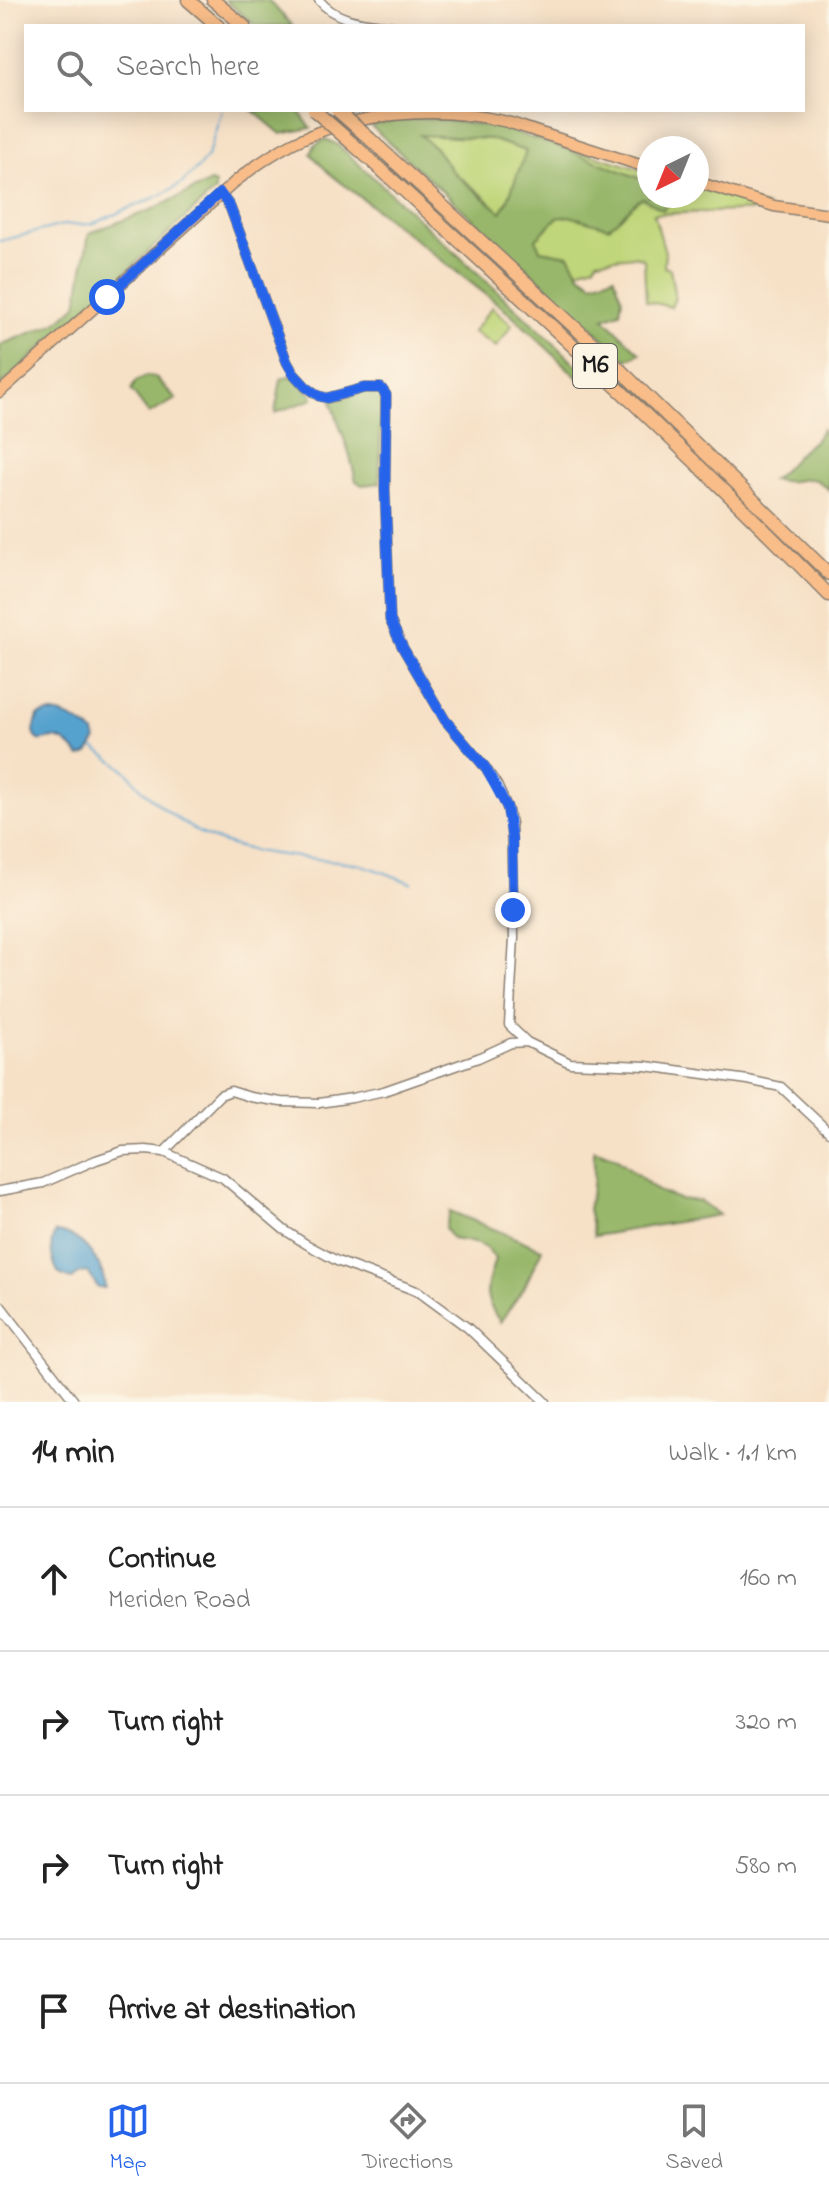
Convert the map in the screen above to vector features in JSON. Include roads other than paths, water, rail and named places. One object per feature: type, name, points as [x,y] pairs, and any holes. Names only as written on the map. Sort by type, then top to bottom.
[{"type":"highway","points":[[188,0],[216,24]]},
{"type":"highway","points":[[213,0],[242,24]]},
{"type":"highway","name":"M6","points":[[316,112],[606,376],[829,595]]},
{"type":"highway","name":"M6","points":[[339,112],[605,355],[829,574]]},
{"type":"main road","points":[[0,392],[220,193],[263,160],[294,142],[341,125],[374,117],[413,114],[504,116],[637,164]]},
{"type":"main road","points":[[709,186],[774,206],[829,214]]},
{"type":"street","points":[[319,0],[338,15],[352,21],[376,24]]},
{"type":"street","points":[[220,193],[230,207],[266,309],[294,374],[306,387],[327,398],[373,387],[381,388],[386,395],[385,502],[390,620],[445,720],[497,785],[511,823],[514,938],[509,1025],[511,1043]]},
{"type":"street","points":[[509,1025],[527,1042],[570,1063],[646,1066],[781,1087],[829,1132]]},
{"type":"street","points":[[164,1152],[220,1095],[231,1091],[281,1102],[319,1103],[352,1098],[384,1091],[511,1043],[527,1042]]},
{"type":"street","points":[[0,1191],[43,1183],[123,1151],[164,1152],[223,1178],[283,1229],[306,1244],[337,1261],[419,1292],[468,1328],[545,1402]]},
{"type":"street","points":[[0,1305],[75,1402]]},
{"type":"water","points":[[47,713],[72,718],[94,733],[96,741],[88,754],[80,757],[61,740],[36,738],[34,729],[38,716]]},
{"type":"water","points":[[55,1232],[75,1238],[88,1249],[102,1273],[105,1288],[98,1288],[88,1272],[72,1279],[59,1274],[52,1253]]},
{"type":"waterway","points":[[0,241],[63,225],[92,224],[181,184],[208,155],[221,112]]},
{"type":"waterway","points":[[94,748],[124,769],[168,811],[215,840],[271,853],[355,863],[411,883]]}]
